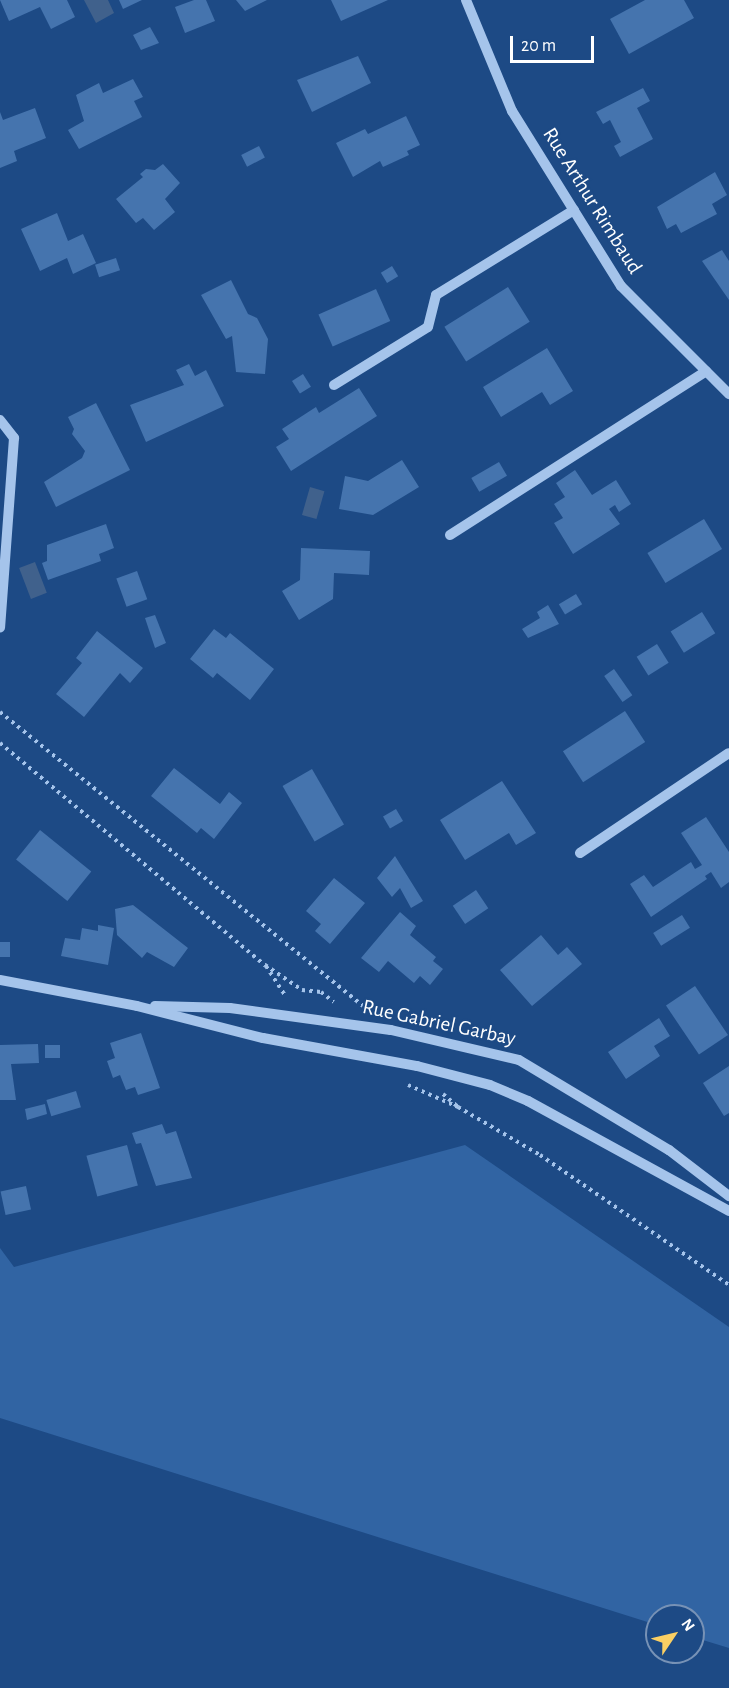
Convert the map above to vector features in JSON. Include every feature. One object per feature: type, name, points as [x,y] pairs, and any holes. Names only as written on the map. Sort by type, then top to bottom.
[{"type":"street","name":"Rue Arthur Rimbaud","points":[[466,0],[512,111],[621,286],[729,394]]},
{"type":"street","points":[[334,385],[428,327],[436,295],[574,210]]},
{"type":"street","points":[[450,535],[706,371]]},
{"type":"street","points":[[0,420],[14,438],[0,627]]},
{"type":"street","points":[[580,853],[729,753]]},
{"type":"street","name":"Rue Gabriel Garbay","points":[[0,980],[137,1006],[263,1038],[417,1066],[490,1085],[528,1101],[729,1211]]},
{"type":"street","name":"Rue Gabriel Garbay","points":[[137,1006],[230,1008],[306,1017],[391,1030],[519,1060],[669,1150],[729,1196]]},
{"type":"path","points":[[0,712],[364,1007]]},
{"type":"path","points":[[0,743],[265,965]]},
{"type":"path","points":[[458,1107],[540,1155],[729,1285]]},
{"type":"shaded area","points":[[84,0],[108,0],[114,13],[96,23]]},
{"type":"shaded area","points":[[310,487],[324,491],[316,519],[302,515]]},
{"type":"shaded area","points":[[35,562],[47,593],[31,599],[19,568]]},
{"type":"shaded area","points":[[465,1145],[729,1327],[729,1648],[705,1641],[705,1604],[645,1604],[645,1621],[0,1418],[0,1248],[14,1267]]},
{"type":"building","points":[[0,0],[67,0],[75,17],[51,29],[40,7],[9,21]]},
{"type":"building","points":[[119,0],[142,0],[123,9]]},
{"type":"building","points":[[194,0],[206,0],[215,21],[185,33],[175,7]]},
{"type":"building","points":[[236,0],[267,0],[245,11]]},
{"type":"building","points":[[331,0],[388,0],[341,21]]},
{"type":"building","points":[[645,0],[684,0],[694,18],[629,54],[610,19]]},
{"type":"building","points":[[150,27],[159,43],[141,50],[133,35]]},
{"type":"building","points":[[358,56],[371,83],[312,112],[297,80]]},
{"type":"building","points":[[133,79],[143,97],[134,101],[142,117],[79,149],[68,130],[84,121],[76,95],[99,83],[103,93]]},
{"type":"building","points":[[643,88],[650,101],[637,108],[653,139],[620,157],[614,146],[621,142],[610,120],[603,124],[596,112]]},
{"type":"building","points":[[35,108],[46,138],[14,151],[17,161],[0,168],[0,112],[3,120]]},
{"type":"building","points":[[406,116],[420,145],[407,151],[409,155],[383,167],[380,161],[353,177],[336,143],[365,129],[368,134]]},
{"type":"building","points":[[259,146],[265,158],[247,167],[241,155]]},
{"type":"building","points":[[163,164],[180,183],[165,199],[175,212],[154,230],[143,218],[136,223],[116,199],[143,177],[140,174],[146,169],[155,170]]},
{"type":"building","points":[[715,172],[727,195],[712,204],[717,214],[681,233],[676,224],[667,229],[657,207]]},
{"type":"building","points":[[57,213],[68,241],[83,234],[96,263],[73,274],[67,258],[40,271],[21,229]]},
{"type":"building","points":[[722,250],[729,261],[729,300],[702,261]]},
{"type":"building","points":[[116,258],[120,270],[99,277],[95,265]]},
{"type":"building","points":[[392,266],[398,276],[387,283],[381,273]]},
{"type":"building","points":[[231,280],[248,314],[257,318],[268,339],[265,374],[236,372],[232,336],[226,339],[201,295]]},
{"type":"building","points":[[508,287],[530,322],[466,362],[444,327]]},
{"type":"building","points":[[376,289],[390,321],[333,347],[318,315]]},
{"type":"building","points":[[547,348],[573,391],[550,405],[542,392],[501,417],[483,387]]},
{"type":"building","points":[[189,364],[195,376],[206,370],[224,406],[146,442],[130,405],[184,385],[176,370]]},
{"type":"building","points":[[303,374],[311,387],[300,394],[292,381]]},
{"type":"building","points":[[359,388],[377,416],[291,471],[276,447],[289,439],[282,429],[316,407],[319,413]]},
{"type":"building","points":[[96,403],[130,470],[56,507],[44,482],[82,458],[85,451],[72,434],[74,429],[68,417]]},
{"type":"building","points":[[402,460],[419,487],[373,515],[339,509],[345,476],[368,481]]},
{"type":"building","points":[[499,462],[507,476],[479,492],[471,478]]},
{"type":"building","points":[[575,470],[592,495],[616,480],[631,504],[619,512],[615,505],[609,509],[620,524],[573,554],[554,523],[563,518],[554,504],[565,497],[556,483]]},
{"type":"building","points":[[704,519],[722,549],[665,583],[647,553]]},
{"type":"building","points":[[106,524],[114,548],[99,554],[101,561],[48,580],[42,563],[47,561],[47,545]]},
{"type":"building","points":[[301,548],[370,551],[369,575],[334,573],[333,599],[299,620],[282,591],[300,580]]},
{"type":"building","points":[[137,571],[147,599],[127,607],[116,579]]},
{"type":"building","points":[[576,594],[582,604],[565,615],[559,604]]},
{"type":"building","points":[[548,605],[559,624],[528,638],[522,629],[540,618],[537,612]]},
{"type":"building","points":[[702,612],[715,633],[684,653],[671,632]]},
{"type":"building","points":[[155,615],[166,643],[155,648],[145,618]]},
{"type":"building","points":[[214,629],[226,638],[230,633],[274,669],[250,700],[217,673],[213,678],[190,659]]},
{"type":"building","points":[[97,631],[143,668],[130,683],[120,673],[84,717],[56,694],[82,663],[76,658]]},
{"type":"building","points":[[657,644],[669,663],[648,675],[637,657]]},
{"type":"building","points":[[614,669],[632,695],[623,702],[604,676]]},
{"type":"building","points":[[625,711],[645,742],[583,782],[563,751]]},
{"type":"building","points":[[174,768],[220,804],[229,792],[242,803],[214,839],[201,828],[197,833],[151,796]]},
{"type":"building","points":[[312,769],[344,824],[315,841],[283,786]]},
{"type":"building","points":[[502,781],[536,833],[516,845],[509,833],[465,860],[440,820]]},
{"type":"building","points":[[396,809],[403,821],[390,829],[383,816]]},
{"type":"building","points":[[706,817],[729,852],[729,882],[721,888],[711,872],[705,876],[707,879],[651,917],[630,884],[644,875],[653,887],[691,862],[695,869],[702,865],[681,833]]},
{"type":"building","points":[[40,830],[91,872],[67,901],[16,860]]},
{"type":"building","points":[[395,856],[423,901],[411,908],[400,888],[392,897],[377,878]]},
{"type":"building","points":[[334,878],[365,903],[330,944],[315,931],[321,924],[306,911]]},
{"type":"building","points":[[476,890],[488,908],[465,924],[453,906]]},
{"type":"building","points":[[133,905],[188,948],[174,967],[147,952],[142,958],[117,935],[115,909]]},
{"type":"building","points":[[400,912],[416,926],[410,935],[436,957],[433,961],[443,969],[430,985],[420,976],[414,983],[388,961],[379,972],[361,958]]},
{"type":"building","points":[[682,915],[690,928],[661,946],[653,933]]},
{"type":"building","points":[[98,925],[114,928],[108,965],[61,956],[65,938],[80,940],[82,928],[98,931]]},
{"type":"building","points":[[541,935],[558,955],[567,947],[582,964],[532,1006],[500,970]]},
{"type":"building","points":[[0,942],[10,942],[10,957],[0,957]]},
{"type":"building","points":[[695,986],[728,1035],[699,1054],[666,1006]]},
{"type":"building","points":[[659,1018],[670,1036],[654,1046],[660,1056],[626,1079],[608,1052]]},
{"type":"building","points":[[141,1033],[160,1088],[138,1095],[135,1087],[126,1090],[120,1075],[113,1078],[107,1061],[115,1058],[110,1043]]},
{"type":"building","points":[[38,1044],[39,1063],[11,1064],[16,1100],[0,1100],[0,1045]]},
{"type":"building","points":[[45,1045],[60,1045],[60,1058],[45,1058]]},
{"type":"building","points":[[729,1066],[729,1113],[724,1116],[703,1083]]},
{"type":"building","points":[[76,1091],[81,1107],[51,1116],[46,1100]]},
{"type":"building","points":[[45,1104],[47,1114],[27,1120],[25,1109]]},
{"type":"building","points":[[162,1124],[166,1134],[176,1131],[192,1178],[156,1186],[141,1143],[136,1144],[132,1133]]},
{"type":"building","points":[[127,1145],[138,1186],[97,1196],[86,1156]]},
{"type":"building","points":[[26,1186],[31,1209],[6,1215],[1,1191]]}]
